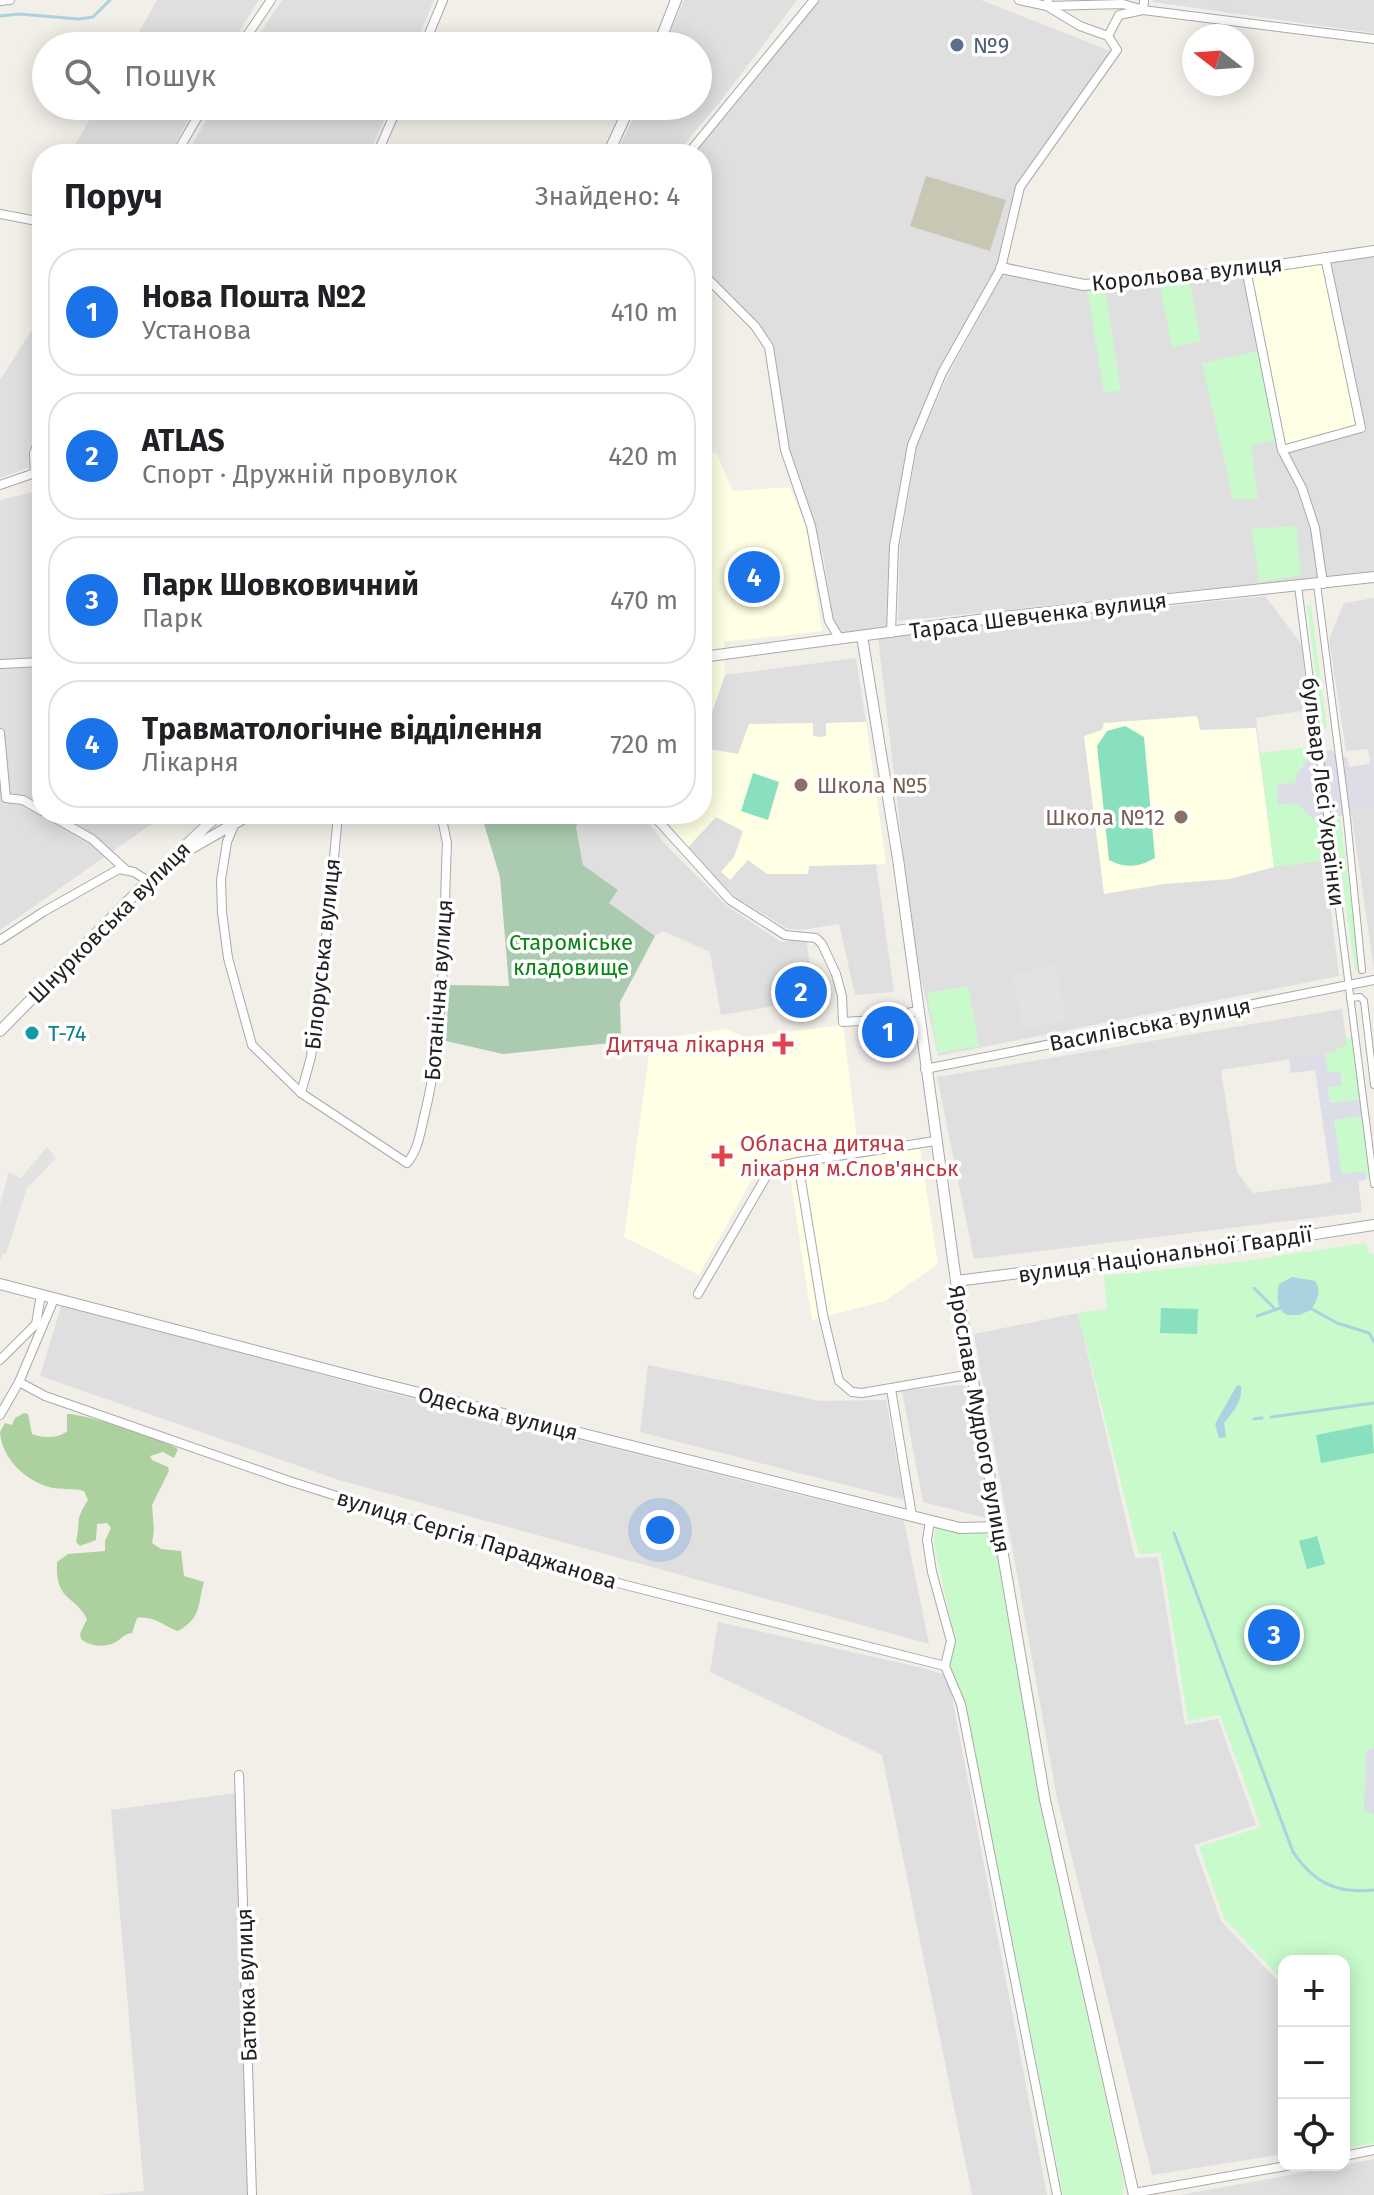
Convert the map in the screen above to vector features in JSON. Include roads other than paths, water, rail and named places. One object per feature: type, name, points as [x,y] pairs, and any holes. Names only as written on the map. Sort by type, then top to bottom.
[{"type":"street","points":[[0,1],[10,0]]},
{"type":"street","points":[[249,32],[271,0]]},
{"type":"street","points":[[430,32],[443,0]]},
{"type":"street","points":[[663,32],[676,0]]},
{"type":"street","points":[[696,144],[814,0]]},
{"type":"street","points":[[1019,0],[1144,5],[1374,39]]},
{"type":"street","points":[[891,633],[894,546],[912,445],[942,373],[1001,268],[1020,187],[1117,50],[1108,36],[1080,26],[1048,3]]},
{"type":"street","points":[[1108,36],[1119,15],[1144,5]]},
{"type":"street","points":[[182,144],[196,120]]},
{"type":"street","points":[[381,144],[392,120]]},
{"type":"street","points":[[613,144],[624,120]]},
{"type":"street","points":[[0,214],[32,220]]},
{"type":"street","name":"Корольова вулиця","points":[[1001,268],[1084,285],[1246,269],[1374,251]]},
{"type":"street","points":[[1282,450],[1361,428],[1325,257]]},
{"type":"street","points":[[1246,269],[1282,450],[1302,488],[1315,528],[1320,584]]},
{"type":"street","points":[[712,283],[755,326],[769,347],[785,450],[811,526],[829,621],[840,639]]},
{"type":"street","points":[[0,485],[32,475]]},
{"type":"street","name":"Тараса Шевченка вулиця","points":[[712,656],[993,618],[1374,577]]},
{"type":"street","name":"бульвар Лесі Українки","points":[[1320,584],[1362,970]]},
{"type":"street","name":"бульвар Лесі Українки","points":[[1298,586],[1361,1083],[1371,1134],[1374,1184]]},
{"type":"street","name":"Ярослава Мудрого вулиця","points":[[862,636],[898,859],[956,1281],[1045,1800],[1133,2194]]},
{"type":"street","points":[[0,664],[32,662]]},
{"type":"street","points":[[0,733],[3,800],[23,800],[32,805]]},
{"type":"street","points":[[66,824],[92,839],[126,869],[148,881]]},
{"type":"street","name":"Шнурковська вулиця","points":[[0,1031],[209,824]]},
{"type":"street","points":[[174,858],[233,824]]},
{"type":"street","points":[[235,824],[227,842],[221,880],[228,958],[252,1045],[301,1093]]},
{"type":"street","name":"Білоруська вулиця","points":[[301,1093],[311,1057],[337,824]]},
{"type":"street","name":"Ботанічна вулиця","points":[[301,1093],[407,1163],[416,1149],[432,1084],[438,1028],[447,843],[443,824]]},
{"type":"street","points":[[661,824],[730,900],[785,935],[809,937],[822,944],[839,985],[843,1022],[876,1020],[917,1011]]},
{"type":"street","points":[[0,940],[106,876],[126,869]]},
{"type":"street","name":"Василівська вулиця","points":[[925,1069],[1374,980]]},
{"type":"street","name":"бульвар Лесі Українки","points":[[1350,998],[1363,998],[1374,1083]]},
{"type":"street","points":[[1355,1035],[1368,1033]]},
{"type":"street","points":[[1361,1083],[1374,1083]]},
{"type":"street","points":[[698,1294],[771,1168],[935,1141]]},
{"type":"street","points":[[798,1162],[823,1315],[839,1381],[852,1392],[891,1389],[972,1374]]},
{"type":"street","name":"вулиця Національної Гвардії","points":[[956,1281],[1244,1245],[1374,1225]]},
{"type":"street","name":"Одеська вулиця","points":[[0,1284],[390,1386],[960,1528],[999,1527]]},
{"type":"street","points":[[0,1360],[36,1324],[41,1295]]},
{"type":"street","points":[[0,1415],[19,1382],[54,1299]]},
{"type":"street","name":"вулиця Сергія Параджанова","points":[[19,1382],[45,1396],[289,1481],[594,1577],[945,1666]]},
{"type":"street","points":[[891,1389],[912,1516]]},
{"type":"street","points":[[930,1520],[927,1540],[932,1572],[951,1641],[945,1666],[961,1704],[1057,2195]]},
{"type":"street","name":"Батюка вулиця","points":[[239,1775],[252,2195]]},
{"type":"street","points":[[1350,2155],[1374,2150]]},
{"type":"street","points":[[1133,2194],[1278,2168]]},
{"type":"water","points":[[1292,1277],[1315,1281],[1318,1288],[1317,1300],[1311,1310],[1299,1315],[1287,1315],[1278,1302],[1279,1284]]},
{"type":"water","points":[[1237,1385],[1241,1386],[1239,1401],[1224,1423],[1226,1437],[1219,1438],[1215,1424]]},
{"type":"waterway","points":[[0,16],[93,17],[110,0]]},
{"type":"waterway","points":[[1254,1288],[1276,1310]]},
{"type":"waterway","points":[[1257,1316],[1283,1307]]},
{"type":"waterway","points":[[1310,1308],[1337,1323],[1369,1333],[1374,1342]]},
{"type":"waterway","points":[[1271,1417],[1374,1403]]},
{"type":"waterway","points":[[1254,1419],[1262,1418]]},
{"type":"waterway","points":[[1174,1533],[1293,1852],[1309,1872],[1328,1884],[1349,1890],[1374,1890]]},
{"type":"place","name":"№9","points":[[957,45]]},
{"type":"place","name":"Травматологічне відділення","points":[[754,577]]},
{"type":"place","name":"Школа №5","points":[[801,785]]},
{"type":"place","name":"Школа №12","points":[[1181,817]]},
{"type":"place","name":"ATLAS","points":[[801,992]]},
{"type":"place","name":"Нова Пошта №2","points":[[888,1032]]},
{"type":"place","name":"Т-74","points":[[32,1033]]},
{"type":"place","name":"Дитяча лікарня","points":[[783,1044]]},
{"type":"place","name":"Обласна дитяча лікарня м.Слов'янськ","points":[[722,1156]]},
{"type":"place","name":"Парк Шовковичний","points":[[1274,1635]]},
{"type":"park label","name":"Староміське кладовище","points":[[571,954]]}]
